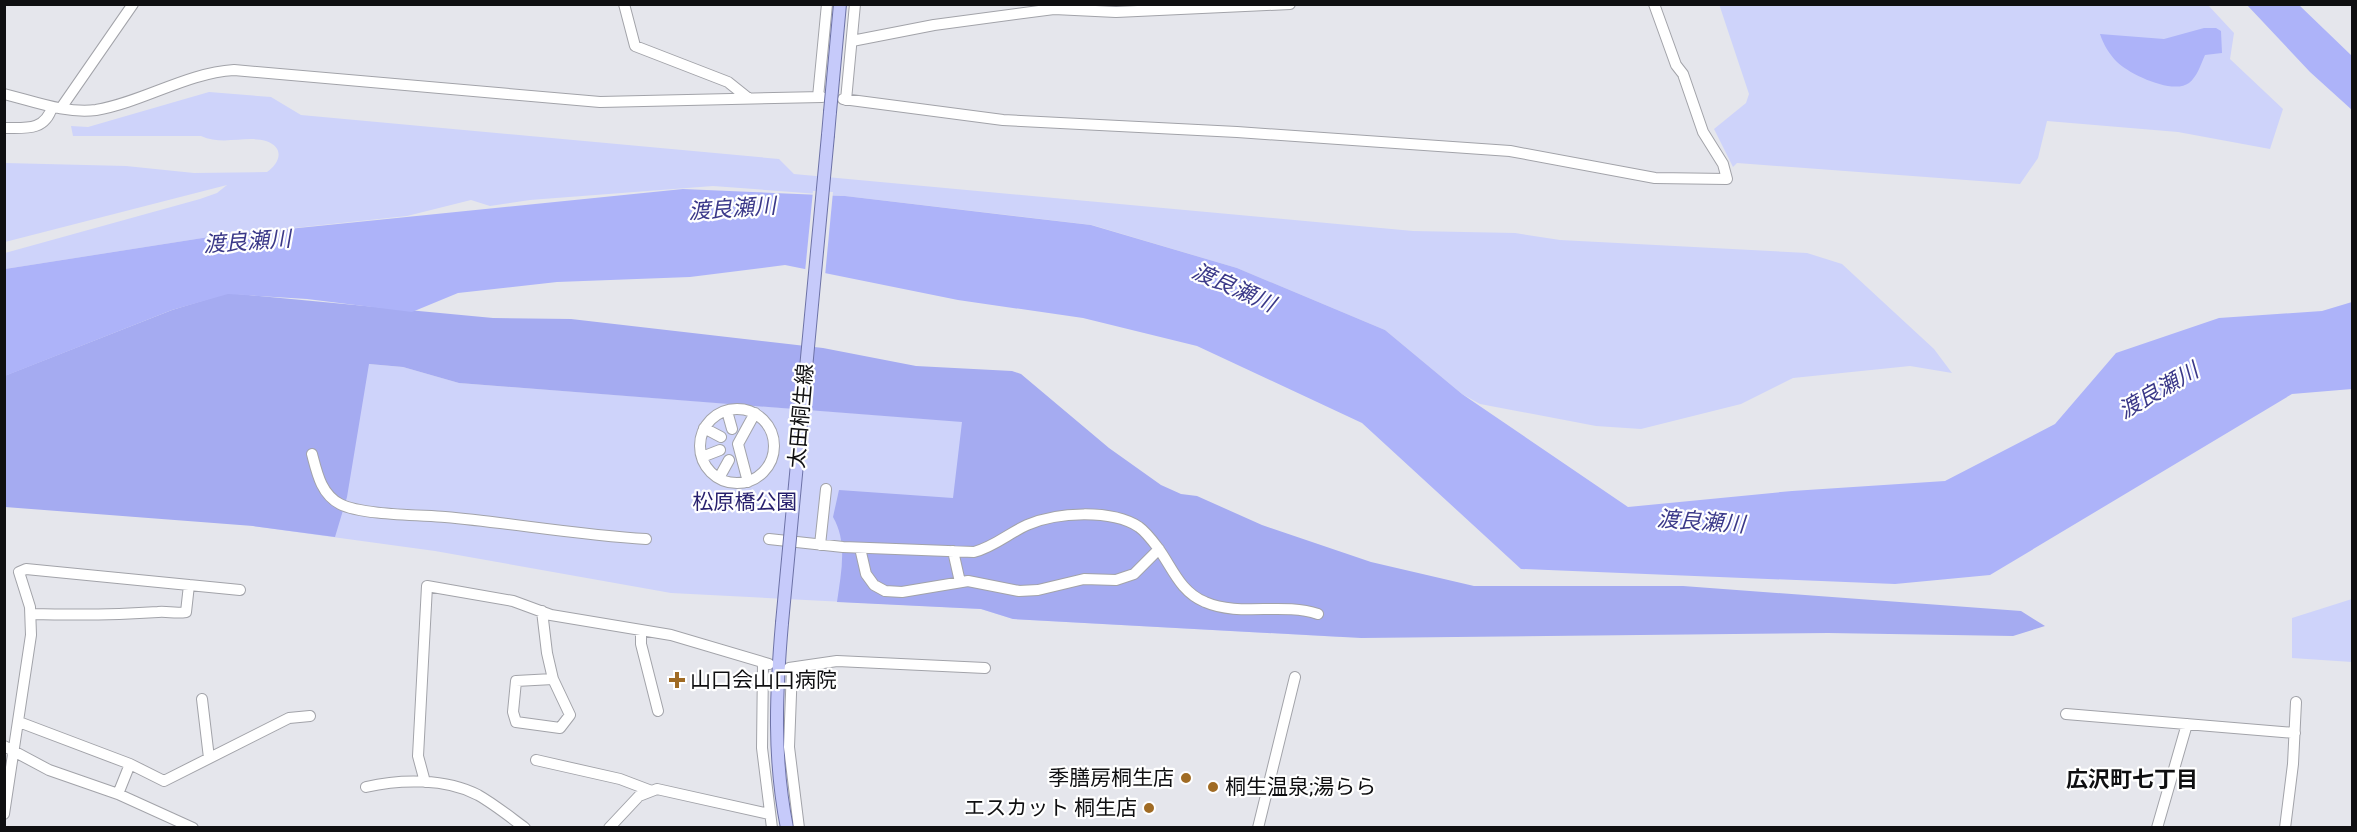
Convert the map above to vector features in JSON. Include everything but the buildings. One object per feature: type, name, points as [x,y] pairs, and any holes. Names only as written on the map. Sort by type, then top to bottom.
[{"type":"main road","name":"太田桐生線","points":[[787,828],[776,739],[776,682],[840,4]]},
{"type":"street","points":[[4,128],[37,127],[47,119],[133,4]]},
{"type":"street","points":[[624,4],[635,46],[728,82],[748,98]]},
{"type":"street","points":[[4,94],[57,107],[96,110],[204,75],[234,70],[600,102],[820,97],[827,4]]},
{"type":"street","points":[[855,4],[844,100],[1003,120],[1238,132],[1510,151],[1655,178],[1727,179],[1723,164],[1703,132],[1683,74],[1676,65],[1654,4]]},
{"type":"street","points":[[852,41],[934,25],[1054,9],[1116,12],[1227,5],[1290,4]]},
{"type":"street","points":[[736,409],[755,413],[770,428],[774,449],[766,470],[748,482],[728,482],[719,478],[707,467],[702,457],[704,428],[718,415],[727,411],[736,409]]},
{"type":"street","points":[[727,411],[732,429]]},
{"type":"street","points":[[748,482],[738,444],[755,413]]},
{"type":"street","points":[[704,428],[721,437]]},
{"type":"street","points":[[702,457],[720,450]]},
{"type":"street","points":[[312,454],[321,483],[328,496],[353,508],[583,536],[646,539]]},
{"type":"street","points":[[719,478],[729,460]]},
{"type":"street","points":[[820,545],[826,489]]},
{"type":"street","points":[[769,538],[860,548],[953,551],[984,549],[1027,525],[1047,519],[1075,516],[1108,517],[1127,521],[1140,528],[1159,549],[1187,590],[1206,603],[1223,607],[1300,609],[1318,614]]},
{"type":"street","points":[[860,548],[866,574],[874,585],[885,591],[902,592],[968,581],[1019,591],[1038,590],[1084,579],[1116,580],[1134,574],[1159,549]]},
{"type":"street","points":[[953,551],[960,582]]},
{"type":"street","points":[[4,814],[9,749],[19,722],[29,662],[32,614],[19,572],[26,569],[240,590]]},
{"type":"street","points":[[32,614],[118,616],[186,612],[189,585]]},
{"type":"street","points":[[425,782],[418,756],[427,586],[513,601],[584,621],[692,640],[766,664],[762,748],[772,828]]},
{"type":"street","points":[[542,611],[547,653],[554,679],[568,710],[568,720],[560,728],[516,722],[513,712],[516,681],[554,679]]},
{"type":"street","points":[[641,630],[641,644],[658,711]]},
{"type":"street","points":[[812,828],[799,827],[789,747],[790,668],[837,661],[985,668]]},
{"type":"street","points":[[1258,828],[1295,677]]},
{"type":"street","points":[[202,699],[209,758]]},
{"type":"street","points":[[2285,828],[2296,702]]},
{"type":"street","points":[[2066,714],[2295,733]]},
{"type":"street","points":[[19,722],[130,764],[164,781],[289,718],[310,716]]},
{"type":"street","points":[[2157,828],[2187,724]]},
{"type":"street","points":[[9,749],[50,770],[118,794],[193,828]]},
{"type":"street","points":[[536,760],[620,779],[650,790],[769,814]]},
{"type":"street","points":[[118,794],[130,764]]},
{"type":"street","points":[[366,787],[425,782],[475,794],[525,828]]},
{"type":"street","points":[[609,828],[639,796],[650,790]]},
{"type":"green space","points":[[1719,4],[2208,5],[2234,33],[2230,59],[2283,109],[2270,149],[2178,132],[2047,121],[2038,158],[2020,184],[1737,163],[1733,167],[1714,129],[1746,103],[1749,94]]},
{"type":"green space","points":[[209,92],[271,97],[301,115],[779,159],[794,174],[1413,231],[1515,233],[1560,240],[1807,253],[1842,264],[1934,349],[1952,373],[1910,366],[1793,378],[1741,404],[1641,429],[1596,426],[1480,404],[1462,394],[1385,330],[1237,268],[1092,225],[845,196],[713,186],[530,200],[490,206],[471,200],[407,216],[209,237],[5,269],[5,253],[200,199],[217,193],[227,185],[5,242],[5,163],[126,166],[194,173],[267,172],[271,169],[277,161],[278,152],[272,144],[258,139],[218,140],[201,136],[73,136],[71,126],[88,127]]},
{"type":"green space","name":"松原橋公園","points":[[368,364],[403,367],[459,383],[970,422],[1341,637],[1013,619],[981,609],[671,593],[435,551],[253,526]]},
{"type":"green space","points":[[2352,599],[2352,662],[2292,658],[2292,618]]},
{"type":"shaded area","points":[[228,293],[493,318],[571,319],[823,348],[916,366],[1012,371],[1021,374],[1109,448],[1161,485],[1181,494],[1197,496],[1262,525],[1371,562],[1474,586],[1683,586],[2021,611],[2045,626],[2013,636],[1828,633],[1361,638],[1013,619],[981,609],[837,602],[842,548],[841,537],[833,517],[839,490],[953,498],[962,422],[459,383],[403,367],[369,364],[347,497],[335,537],[253,526],[5,507],[4,376],[172,310]]},
{"type":"water","points":[[2247,5],[2299,5],[2352,56],[2352,110],[2310,72]]},
{"type":"water","points":[[2204,28],[2216,28],[2221,31],[2222,53],[2205,55],[2194,77],[2182,86],[2152,82],[2123,67],[2109,53],[2100,34],[2164,39]]},
{"type":"water","name":"渡良瀬川","points":[[683,189],[845,196],[1091,225],[1237,268],[1385,330],[1462,394],[1628,507],[1792,491],[1945,481],[2055,424],[2116,353],[2219,318],[2322,311],[2352,302],[2352,389],[2292,394],[1990,575],[1895,584],[1521,569],[1362,423],[1197,346],[1083,318],[958,300],[785,265],[690,277],[557,282],[458,293],[412,312],[307,299],[228,294],[172,310],[5,376],[5,269],[209,237]]},
{"type":"pier","points":[[813,191],[833,192],[825,276],[805,272]]},
{"type":"place","name":"山口会山口病院","points":[[677,680]]},
{"type":"place","name":"季膳房桐生店","points":[[1186,778]]},
{"type":"place","name":"桐生温泉;湯らら","points":[[1213,787]]},
{"type":"place","name":"エスカット 桐生店","points":[[1149,808]]},
{"type":"district","name":"広沢町七丁目","points":[[2132,779]]}]
